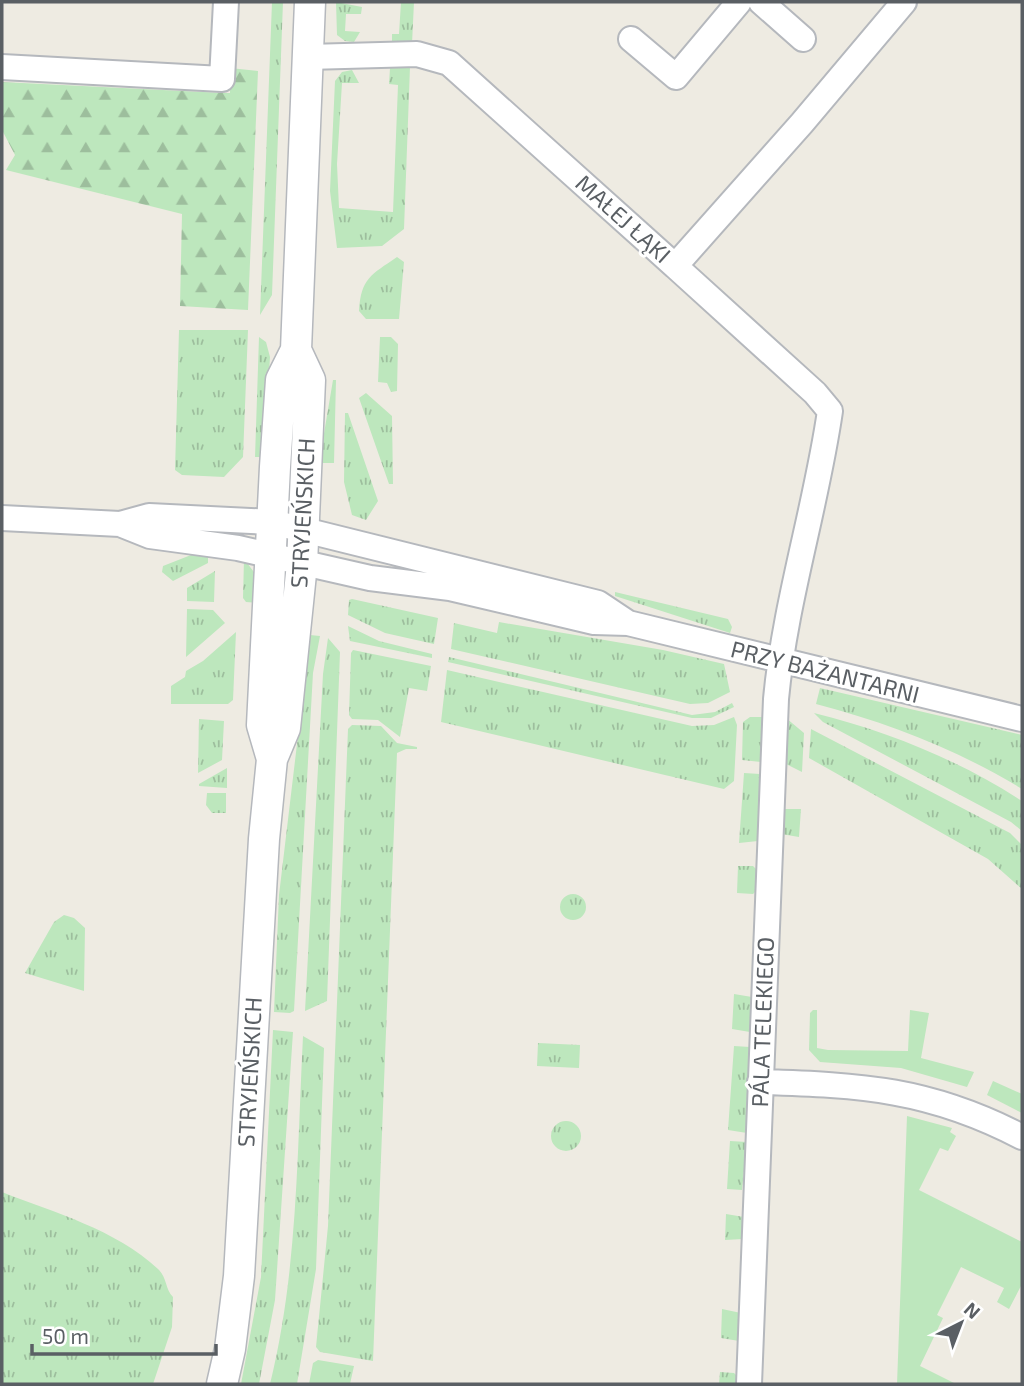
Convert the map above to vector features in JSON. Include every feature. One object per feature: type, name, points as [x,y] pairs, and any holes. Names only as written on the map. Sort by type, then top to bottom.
[{"type":"street","points":[[2,67],[222,79],[226,2]]},
{"type":"street","name":"STRYJEŃSKICH","points":[[272,759],[262,725],[272,522],[281,380],[296,350],[310,2]]},
{"type":"street","points":[[631,39],[676,76],[739,2]]},
{"type":"street","points":[[761,2],[803,39]]},
{"type":"street","name":"MAŁEJ ŁĄKI","points":[[308,57],[416,54],[449,63],[675,266],[802,123],[904,2]]},
{"type":"street","name":"PÁLA TELEKIEGO","points":[[675,266],[816,393],[830,411],[824,453],[779,661],[749,1384]]},
{"type":"street","name":"STRYJEŃSKICH","points":[[222,1384],[230,1349],[239,1276],[259,909],[272,759],[285,728],[302,564],[310,380],[296,350]]},
{"type":"street","name":"PRZY BAŻANTARNI","points":[[120,524],[149,516],[272,522],[598,603],[628,624]]},
{"type":"street","points":[[2,518],[120,524]]},
{"type":"street","name":"PRZY BAŻANTARNI","points":[[120,524],[149,536],[208,542],[370,578],[450,588],[594,622],[628,624],[1022,719]]},
{"type":"street","points":[[760,1082],[863,1087],[920,1096],[979,1116],[1022,1137]]},
{"type":"green space","points":[[272,2],[283,2],[272,295],[260,315]]},
{"type":"green space","points":[[336,2],[362,7],[361,14],[346,14],[345,31],[360,32],[354,42],[345,41],[337,35]]},
{"type":"green space","points":[[401,2],[414,2],[412,44],[392,44],[392,34],[399,34]]},
{"type":"green space","points":[[410,67],[404,229],[382,246],[337,248],[330,191],[335,81],[342,72],[352,70],[359,83],[342,83],[337,164],[339,208],[393,212],[398,85],[389,84],[390,68]]},
{"type":"green space","points":[[230,68],[258,71],[248,310],[180,306],[182,214],[6,170],[15,155],[2,130],[2,82],[230,93]]},
{"type":"green space","points":[[397,257],[404,262],[399,319],[366,319],[359,311],[365,284],[374,273]]},
{"type":"green space","points":[[179,330],[248,330],[243,457],[224,477],[182,475],[175,470]]},
{"type":"green space","points":[[259,337],[266,342],[270,357],[264,457],[255,457]]},
{"type":"green space","points":[[380,337],[391,337],[398,344],[397,391],[391,392],[387,383],[378,382]]},
{"type":"green space","points":[[333,380],[336,380],[334,463],[319,463]]},
{"type":"green space","points":[[366,393],[392,416],[393,484],[389,484],[359,398]]},
{"type":"green space","points":[[345,413],[348,413],[378,501],[366,520],[352,515],[344,482]]},
{"type":"green space","points":[[191,555],[208,557],[208,563],[173,581],[162,572],[163,566]]},
{"type":"green space","points":[[244,559],[257,576],[259,603],[246,602],[243,598]]},
{"type":"green space","points":[[215,571],[214,602],[187,601],[187,588]]},
{"type":"green space","points":[[615,592],[728,619],[732,627],[730,633],[615,596]]},
{"type":"green space","points":[[349,600],[438,618],[434,644],[385,633],[348,615]]},
{"type":"green space","points":[[187,609],[213,610],[225,623],[186,657]]},
{"type":"green space","points":[[499,622],[663,650],[724,664],[730,692],[708,703],[690,704],[451,649],[454,623],[497,633]]},
{"type":"green space","points":[[348,626],[379,641],[432,654],[432,658],[350,641]]},
{"type":"green space","points":[[236,632],[233,700],[228,704],[171,704],[171,686]]},
{"type":"green space","points":[[310,635],[320,636],[313,673],[294,1011],[274,1012],[279,895]]},
{"type":"green space","points":[[328,638],[340,652],[327,1001],[305,1011],[323,674]]},
{"type":"green space","points":[[353,650],[431,666],[427,691],[409,688],[400,737],[378,720],[352,719],[349,715]]},
{"type":"green space","points":[[449,657],[692,715],[715,712],[732,703],[734,707],[711,718],[692,718],[448,662]]},
{"type":"green space","points":[[447,670],[692,726],[714,725],[734,717],[737,725],[734,781],[724,789],[441,722]]},
{"type":"green space","points":[[820,688],[1022,735],[1022,789],[973,762],[922,739],[816,704]]},
{"type":"green space","points":[[814,713],[922,748],[998,786],[1022,801],[1022,831],[1011,822],[823,722]]},
{"type":"green space","points":[[750,717],[762,717],[761,762],[742,760],[743,722]]},
{"type":"green space","points":[[786,718],[804,733],[802,772],[784,763]]},
{"type":"green space","points":[[199,719],[224,721],[222,760],[198,773]]},
{"type":"green space","points":[[352,725],[381,726],[397,743],[417,747],[397,753],[373,1361],[320,1352],[316,1347],[328,1226],[348,729]]},
{"type":"green space","points":[[811,729],[1010,833],[1022,845],[1022,889],[988,859],[809,758]]},
{"type":"green space","points":[[227,768],[227,788],[199,786],[199,784]]},
{"type":"green space","points":[[744,773],[760,774],[758,841],[739,843]]},
{"type":"green space","points":[[207,793],[226,793],[226,813],[212,813],[206,805]]},
{"type":"green space","points":[[801,809],[799,837],[781,834],[782,811]]},
{"type":"green space","points":[[738,866],[753,866],[757,870],[756,891],[753,894],[737,893]]},
{"type":"green space","points":[[573,894],[582,898],[586,907],[582,916],[573,920],[564,916],[560,907],[564,898]]},
{"type":"green space","points":[[64,915],[74,918],[85,928],[84,991],[25,973],[54,922]]},
{"type":"green space","points":[[734,994],[752,997],[750,1032],[732,1029]]},
{"type":"green space","points":[[817,1010],[817,1048],[828,1050],[908,1051],[910,1010],[929,1013],[921,1058],[974,1072],[967,1087],[901,1068],[820,1062],[809,1050],[810,1013]]},
{"type":"green space","points":[[273,1030],[293,1032],[275,1300],[259,1384],[241,1384],[261,1277]]},
{"type":"green space","points":[[303,1036],[324,1048],[316,1269],[297,1384],[270,1384],[291,1255]]},
{"type":"green space","points":[[538,1043],[580,1045],[579,1068],[537,1066]]},
{"type":"green space","points":[[734,1046],[750,1047],[747,1133],[728,1130]]},
{"type":"green space","points":[[993,1081],[1022,1094],[1022,1113],[987,1095]]},
{"type":"green space","points":[[907,1116],[952,1128],[950,1132],[956,1136],[948,1151],[940,1148],[919,1190],[1022,1242],[1022,1284],[1009,1309],[997,1302],[1004,1288],[961,1267],[937,1315],[943,1318],[920,1366],[956,1384],[897,1384]]},
{"type":"green space","points":[[566,1121],[572,1122],[580,1130],[580,1142],[572,1150],[566,1151],[560,1150],[552,1142],[551,1136],[552,1130],[560,1122]]},
{"type":"green space","points":[[730,1141],[747,1142],[742,1190],[727,1189]]},
{"type":"green space","points":[[2,1192],[104,1233],[141,1255],[161,1272],[173,1297],[172,1327],[153,1384],[2,1384]]},
{"type":"green space","points":[[726,1214],[744,1217],[743,1239],[725,1240]]},
{"type":"green space","points":[[722,1309],[741,1313],[739,1341],[721,1338]]},
{"type":"green space","points":[[318,1360],[354,1366],[350,1384],[309,1384],[313,1363]]},
{"type":"green space","points":[[720,1372],[734,1373],[738,1377],[738,1384],[719,1384]]}]
